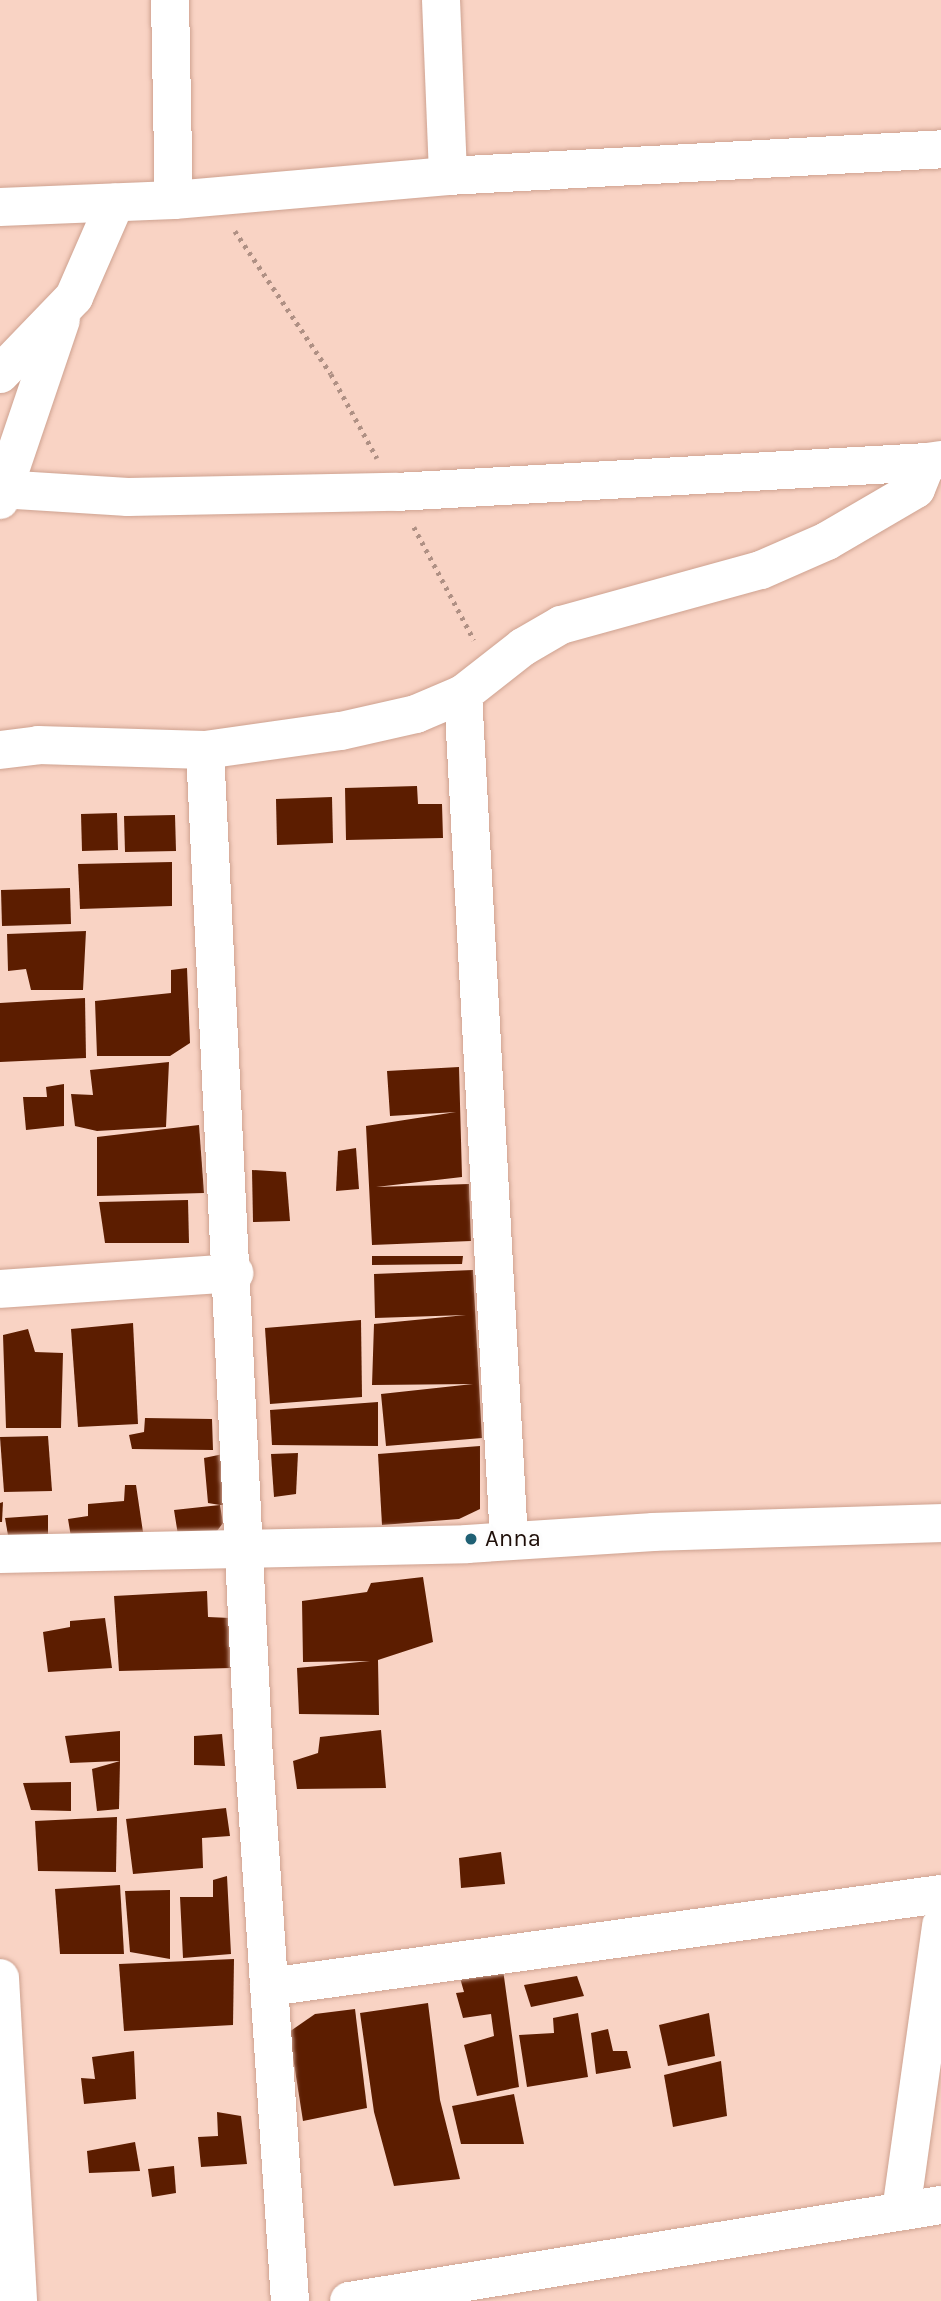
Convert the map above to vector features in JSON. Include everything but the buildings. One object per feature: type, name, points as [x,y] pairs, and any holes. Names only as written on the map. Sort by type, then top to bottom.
[{"type":"street","points":[[170,0],[192,198]]},
{"type":"street","points":[[441,0],[448,176]]},
{"type":"street","points":[[0,207],[192,198],[448,176],[941,149]]},
{"type":"street","points":[[115,203],[87,275],[63,313],[1,493],[128,497],[396,492],[934,461]]},
{"type":"street","points":[[0,374],[63,313]]},
{"type":"street","points":[[0,750],[38,745],[205,750],[341,731],[416,714],[477,683],[561,625],[761,570],[827,541],[916,489],[934,461]]},
{"type":"street","points":[[477,683],[509,1541]]},
{"type":"street","points":[[205,750],[234,1273],[268,1987],[290,2301]]},
{"type":"street","points":[[0,1289],[234,1273]]},
{"type":"street","points":[[0,1554],[509,1541],[941,1523]]},
{"type":"street","points":[[268,1987],[941,1894]]},
{"type":"street","points":[[901,2211],[941,1925]]},
{"type":"street","points":[[0,1978],[18,2301]]},
{"type":"street","points":[[349,2301],[941,2205]]},
{"type":"path","points":[[192,198],[331,374],[396,492],[477,683]]},
{"type":"place","name":"Anna","points":[[471,1539]]}]
